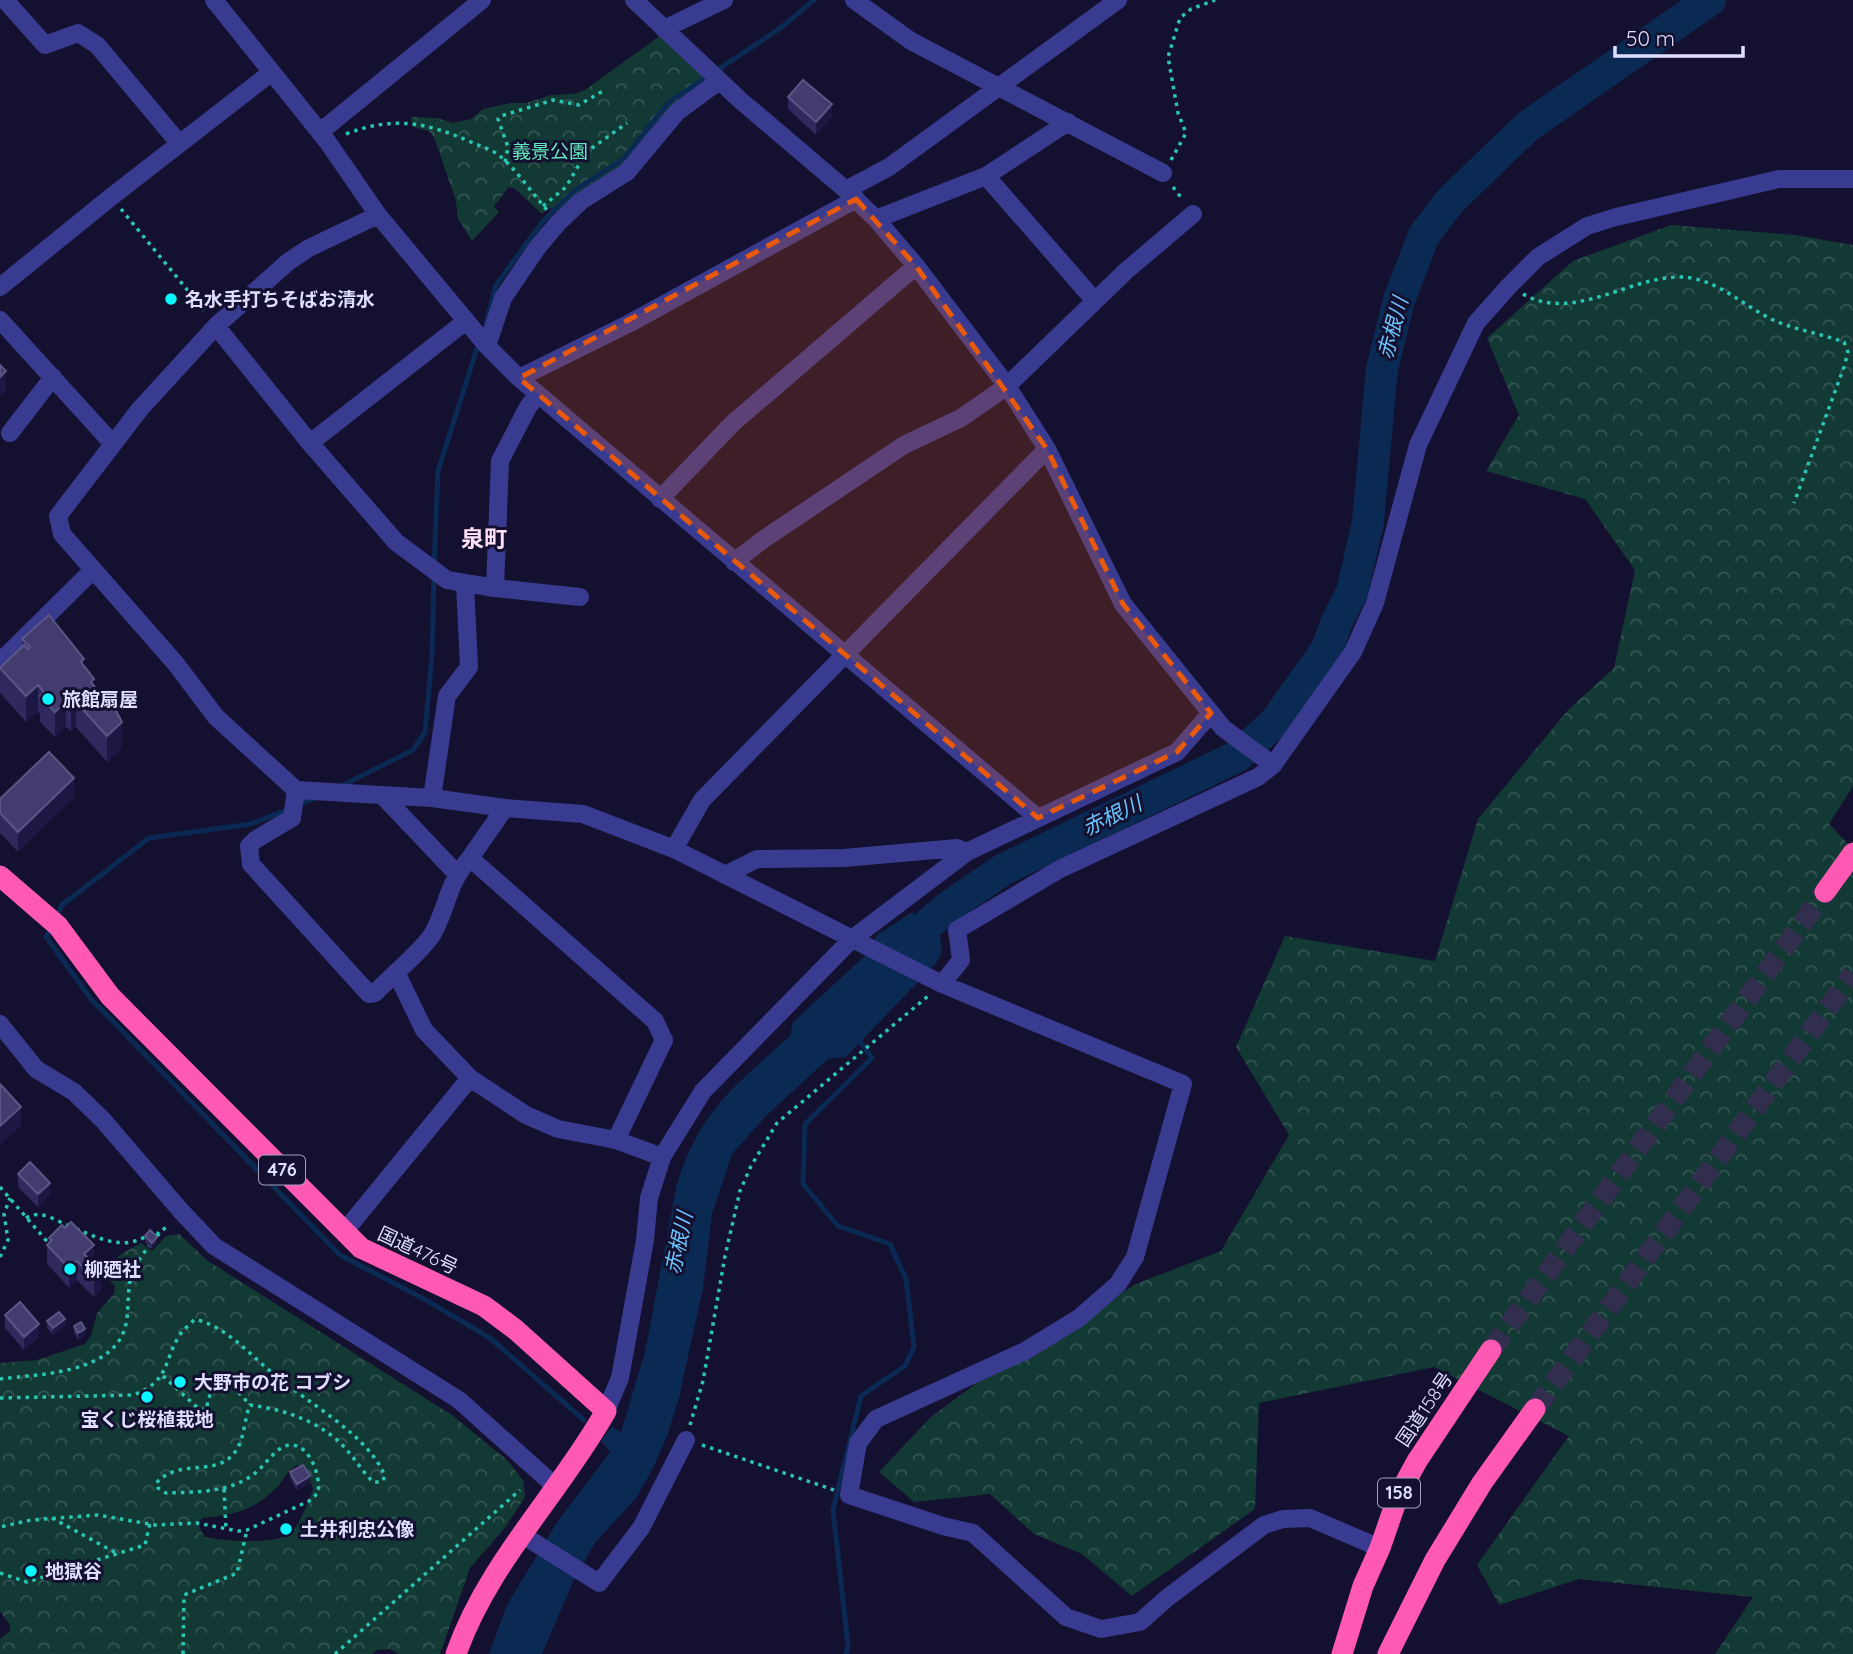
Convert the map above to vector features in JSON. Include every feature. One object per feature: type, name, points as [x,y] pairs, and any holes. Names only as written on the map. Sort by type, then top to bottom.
[{"type":"highway","points":[[1825,892],[1853,853]]},
{"type":"highway","name":"国道476号","points":[[0,876],[58,926],[110,996],[344,1232],[370,1253],[484,1306],[516,1330],[606,1411]]},
{"type":"highway","name":"国道158号","points":[[1342,1654],[1363,1586],[1398,1496],[1417,1461],[1491,1350]]},
{"type":"highway","points":[[1388,1654],[1435,1560],[1482,1483],[1535,1409]]},
{"type":"highway","points":[[456,1654],[488,1586],[526,1537],[555,1487],[606,1411]]},
{"type":"street","points":[[5,0],[45,45],[78,33],[97,45],[179,144]]},
{"type":"street","points":[[214,0],[324,137],[378,215],[487,346],[519,379],[1038,818]]},
{"type":"street","points":[[324,137],[482,0]]},
{"type":"street","points":[[634,0],[719,80],[851,195],[876,219],[916,266],[1007,386],[1047,449],[1123,604],[1223,728],[1269,762]]},
{"type":"street","points":[[664,29],[724,0]]},
{"type":"street","points":[[854,0],[911,41],[1163,173]]},
{"type":"street","points":[[519,379],[630,323],[851,195],[1118,0]]},
{"type":"street","points":[[0,288],[111,197],[272,72]]},
{"type":"street","points":[[487,346],[503,299],[554,218],[627,172],[677,112],[719,80]]},
{"type":"street","points":[[876,219],[986,176],[1068,122]]},
{"type":"street","points":[[986,176],[1095,301]]},
{"type":"street","points":[[937,981],[961,961],[957,930],[1060,869],[1258,777],[1353,652],[1375,603],[1418,444],[1476,323],[1538,257],[1587,226],[1616,217],[1779,178],[1853,179]]},
{"type":"street","points":[[734,562],[904,445],[961,418],[1007,386],[1126,271],[1193,214]]},
{"type":"street","points":[[378,215],[299,255],[216,326],[140,409],[58,516],[62,534],[176,664],[216,717],[296,790],[432,798],[505,808],[583,814],[674,849],[937,981],[1183,1084],[1135,1257],[1118,1284],[1079,1318],[1025,1351],[876,1419],[858,1443],[849,1495],[943,1526],[974,1533],[1066,1618],[1101,1629],[1140,1622],[1167,1598],[1264,1525],[1283,1519],[1310,1518],[1380,1548]]},
{"type":"street","points":[[660,499],[733,423],[916,266]]},
{"type":"street","points":[[0,320],[113,444]]},
{"type":"street","points":[[310,443],[466,321]]},
{"type":"street","points":[[216,326],[310,443],[396,542],[447,580],[580,597]]},
{"type":"street","points":[[10,433],[53,377]]},
{"type":"street","points":[[495,587],[500,461],[528,407],[537,396]]},
{"type":"street","points":[[674,849],[702,800],[1047,449]]},
{"type":"street","points":[[0,662],[93,570]]},
{"type":"street","points":[[432,798],[447,696],[469,667],[465,584]]},
{"type":"street","points":[[606,1411],[620,1378],[645,1240],[649,1198],[662,1157],[703,1091],[858,942],[967,852],[1177,752],[1211,713]]},
{"type":"street","points":[[296,790],[292,818],[249,846],[251,864],[369,993],[375,993],[432,935],[457,874],[505,808]]},
{"type":"street","points":[[383,796],[457,874]]},
{"type":"street","points":[[725,875],[757,859],[844,858],[957,848],[967,852]]},
{"type":"street","points":[[470,858],[655,1021],[664,1040],[616,1140]]},
{"type":"street","points":[[396,972],[425,1030],[470,1078],[526,1115],[558,1129],[616,1140],[662,1157]]},
{"type":"street","points":[[0,1024],[36,1069],[74,1092],[103,1120],[214,1246],[458,1400],[555,1487]]},
{"type":"street","points":[[344,1232],[470,1078]]},
{"type":"street","points":[[526,1537],[599,1583],[641,1528],[686,1440]]},
{"type":"path","points":[[1193,214],[1163,173],[1186,133],[1178,113],[1168,57],[1180,18],[1191,9],[1216,0]]},
{"type":"path","points":[[505,162],[508,147],[498,119],[501,116],[553,100],[579,105],[603,91]]},
{"type":"path","points":[[324,137],[408,122],[460,136],[494,152],[554,218]]},
{"type":"path","points":[[543,206],[566,187],[584,156],[592,148],[627,123]]},
{"type":"path","points":[[111,197],[216,326]]},
{"type":"path","points":[[1509,286],[1535,301],[1556,306],[1579,303],[1652,280],[1680,277],[1701,280],[1722,289],[1782,324],[1818,332],[1844,342],[1848,352],[1844,366],[1794,503]]},
{"type":"path","points":[[849,1495],[686,1440],[703,1381],[725,1256],[740,1191],[751,1166],[777,1123],[937,981]]},
{"type":"path","points":[[0,1187],[53,1248]]},
{"type":"path","points":[[0,1257],[8,1240],[4,1214],[10,1198]]},
{"type":"path","points":[[153,1240],[181,1211]]},
{"type":"path","points":[[26,1218],[33,1213],[43,1214],[98,1238],[117,1242],[134,1242],[156,1232],[159,1234]]},
{"type":"path","points":[[0,1379],[57,1372],[89,1364],[105,1356],[118,1342],[124,1329],[132,1272],[149,1246]]},
{"type":"path","points":[[0,1398],[133,1395],[162,1375],[181,1334],[194,1320],[205,1322],[221,1331],[276,1377],[334,1419],[368,1451],[382,1468],[385,1477],[381,1482],[373,1482],[337,1440],[314,1424],[287,1413],[250,1405],[223,1375],[213,1384],[206,1409],[200,1410],[162,1375]]},
{"type":"path","points":[[0,1527],[52,1518],[98,1515],[150,1523],[197,1523],[247,1530],[309,1501],[318,1493],[318,1475],[311,1459],[299,1447],[290,1444],[281,1448],[247,1479],[224,1489],[166,1493],[158,1489],[156,1482],[173,1470],[226,1461],[237,1451],[250,1405]]},
{"type":"path","points":[[224,1489],[226,1529]]},
{"type":"path","points":[[335,1654],[520,1490]]},
{"type":"path","points":[[52,1518],[118,1554]]},
{"type":"path","points":[[0,1573],[27,1582],[145,1545],[150,1523]]},
{"type":"path","points":[[183,1654],[184,1595],[237,1573],[247,1530]]},
{"type":"highlighted area","points":[[856,199],[916,266],[1047,449],[1123,604],[1211,713],[1177,752],[1038,818],[519,378]]},
{"type":"green space","name":"義景公園","points":[[661,35],[710,80],[622,166],[559,214],[549,207],[542,214],[514,188],[509,187],[494,206],[499,212],[472,241],[458,219],[456,201],[434,137],[429,131],[413,127],[411,117],[437,118],[453,123],[471,119],[483,109],[526,103],[551,95],[574,94],[585,90]]},
{"type":"green space","points":[[1671,225],[1795,235],[1853,245],[1853,786],[1829,824],[1853,849],[1853,1654],[1715,1654],[1753,1597],[1579,1579],[1499,1605],[1477,1565],[1569,1436],[1434,1367],[1259,1403],[1255,1509],[1132,1596],[1082,1554],[1034,1534],[990,1494],[914,1502],[879,1472],[931,1417],[997,1368],[1136,1284],[1221,1251],[1289,1135],[1236,1047],[1285,936],[1435,961],[1478,819],[1568,710],[1614,668],[1635,570],[1585,499],[1486,471],[1519,415],[1487,338],[1573,261]]},
{"type":"green space","points":[[179,1234],[208,1261],[452,1415],[507,1460],[523,1480],[525,1497],[504,1529],[470,1568],[440,1654],[399,1654],[390,1649],[377,1650],[372,1654],[0,1654],[0,1639],[10,1631],[10,1625],[0,1611],[0,1363],[37,1360],[85,1344],[91,1336],[97,1313],[114,1294],[115,1286],[103,1275],[109,1264],[141,1243],[152,1251],[166,1236]],"holes":[[[297,1465],[307,1471],[313,1489],[298,1523],[291,1533],[284,1537],[263,1541],[224,1540],[205,1537],[200,1529],[199,1521],[203,1518],[235,1513],[261,1501]]]},
{"type":"water","points":[[912,912],[940,936],[942,951],[937,962],[846,1057],[828,1059],[766,1116],[732,1154],[712,1214],[703,1288],[679,1398],[667,1436],[637,1497],[594,1544],[572,1584],[542,1654],[489,1654],[507,1605],[558,1521],[610,1452],[601,1441],[612,1427],[621,1432],[645,1352],[677,1184],[696,1137],[736,1085],[790,1036],[793,1022],[867,954],[877,935]]},
{"type":"building","points":[[803,80],[832,104],[816,122],[788,97]]},
{"type":"building","points":[[0,365],[6,371],[0,377]]},
{"type":"building","points":[[49,615],[84,659],[81,662],[94,679],[91,682],[110,706],[113,705],[122,722],[107,736],[76,702],[71,706],[66,701],[55,712],[40,696],[44,692],[38,685],[26,696],[0,668],[24,645],[28,649],[30,647],[22,639]]},
{"type":"building","points":[[49,752],[74,778],[18,832],[0,813],[0,799]]},
{"type":"building","points":[[0,1084],[21,1107],[0,1126]]},
{"type":"building","points":[[30,1162],[50,1183],[38,1194],[18,1174]]},
{"type":"building","points":[[71,1222],[94,1245],[84,1254],[101,1271],[94,1278],[77,1261],[69,1268],[47,1245],[52,1240],[49,1238],[62,1225],[65,1228]]},
{"type":"building","points":[[150,1230],[157,1237],[152,1243],[145,1236]]},
{"type":"building","points":[[20,1302],[39,1324],[24,1337],[5,1315]]},
{"type":"building","points":[[59,1312],[65,1319],[53,1328],[47,1321]]},
{"type":"building","points":[[81,1322],[85,1329],[78,1333],[74,1326]]},
{"type":"building","points":[[303,1465],[310,1476],[297,1484],[290,1472]]},
{"type":"waterway","points":[[486,323],[496,285],[543,221],[575,190],[623,159],[669,102],[778,30],[814,0]]},
{"type":"waterway","name":"赤根川","points":[[897,957],[947,908],[1004,869],[1238,756],[1275,722],[1327,649],[1352,592],[1368,522],[1382,369],[1399,300],[1424,235],[1450,201],[1528,126],[1710,0]]},
{"type":"waterway","points":[[434,567],[438,471],[479,342]]},
{"type":"waterway","points":[[339,787],[413,750],[425,732],[432,655],[434,577]]},
{"type":"waterway","points":[[298,805],[317,797]]},
{"type":"waterway","points":[[56,917],[62,905],[149,838],[251,824],[289,809]]},
{"type":"waterway","points":[[52,926],[46,937],[91,999],[340,1255],[426,1300],[490,1338],[584,1420]]},
{"type":"waterway","points":[[846,1654],[848,1645],[833,1510],[861,1396],[905,1366],[914,1347],[906,1279],[890,1244],[838,1226],[803,1184],[805,1124],[872,1058],[857,1037]]},
{"type":"tunnel","points":[[1491,1350],[1825,892]]},
{"type":"tunnel","points":[[1535,1409],[1853,974]]},
{"type":"place","name":"名水手打ちそばお清水","points":[[171,299]]},
{"type":"place","name":"旅館扇屋","points":[[48,699]]},
{"type":"place","name":"柳廼社","points":[[70,1269]]},
{"type":"place","name":"大野市の花 コブシ","points":[[180,1382]]},
{"type":"place","name":"宝くじ桜植栽地","points":[[147,1397]]},
{"type":"place","name":"土井利忠公像","points":[[286,1529]]},
{"type":"place","name":"地獄谷","points":[[31,1571]]},
{"type":"district","name":"泉町","points":[[484,539]]}]
